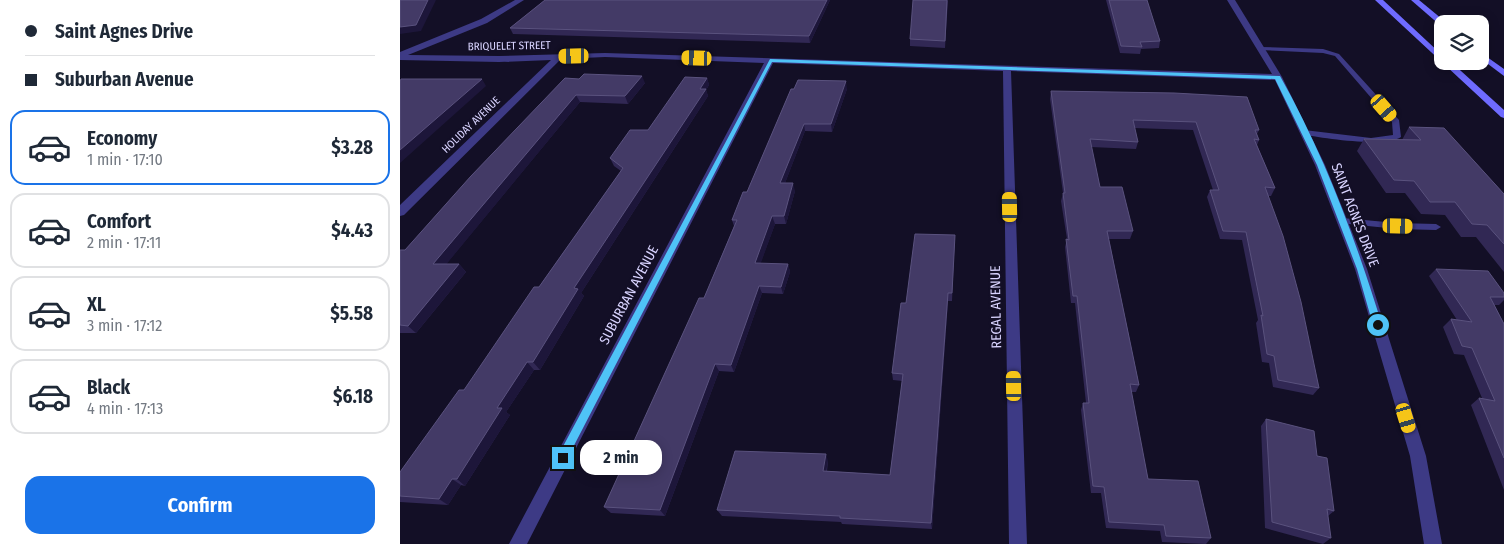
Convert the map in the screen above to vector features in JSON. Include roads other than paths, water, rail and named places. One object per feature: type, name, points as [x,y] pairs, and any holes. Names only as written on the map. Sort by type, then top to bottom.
[{"type":"main road","points":[[1378,0],[1434,51]]},
{"type":"main road","points":[[1415,0],[1434,16]]},
{"type":"main road","points":[[1489,61],[1504,73]]},
{"type":"main road","points":[[1455,70],[1504,115]]},
{"type":"street","points":[[400,56],[484,21],[520,0]]},
{"type":"street","name":"SAINT AGNES DRIVE","points":[[1231,0],[1278,77],[1320,165],[1361,269],[1418,456],[1433,544]]},
{"type":"street","name":"BRIQUELET STREET","points":[[400,56],[499,59],[559,56],[770,60],[1278,77]]},
{"type":"street","name":"HOLIDAY AVENUE","points":[[400,212],[559,56]]},
{"type":"street","name":"SUBURBAN AVENUE","points":[[518,544],[770,60]]},
{"type":"street","name":"REGAL AVENUE","points":[[1007,68],[1018,544]]},
{"type":"lane","points":[[1261,49],[1323,51],[1337,55],[1396,122],[1396,137],[1371,140],[1304,132]]},
{"type":"lane","points":[[1342,221],[1436,227]]}]
